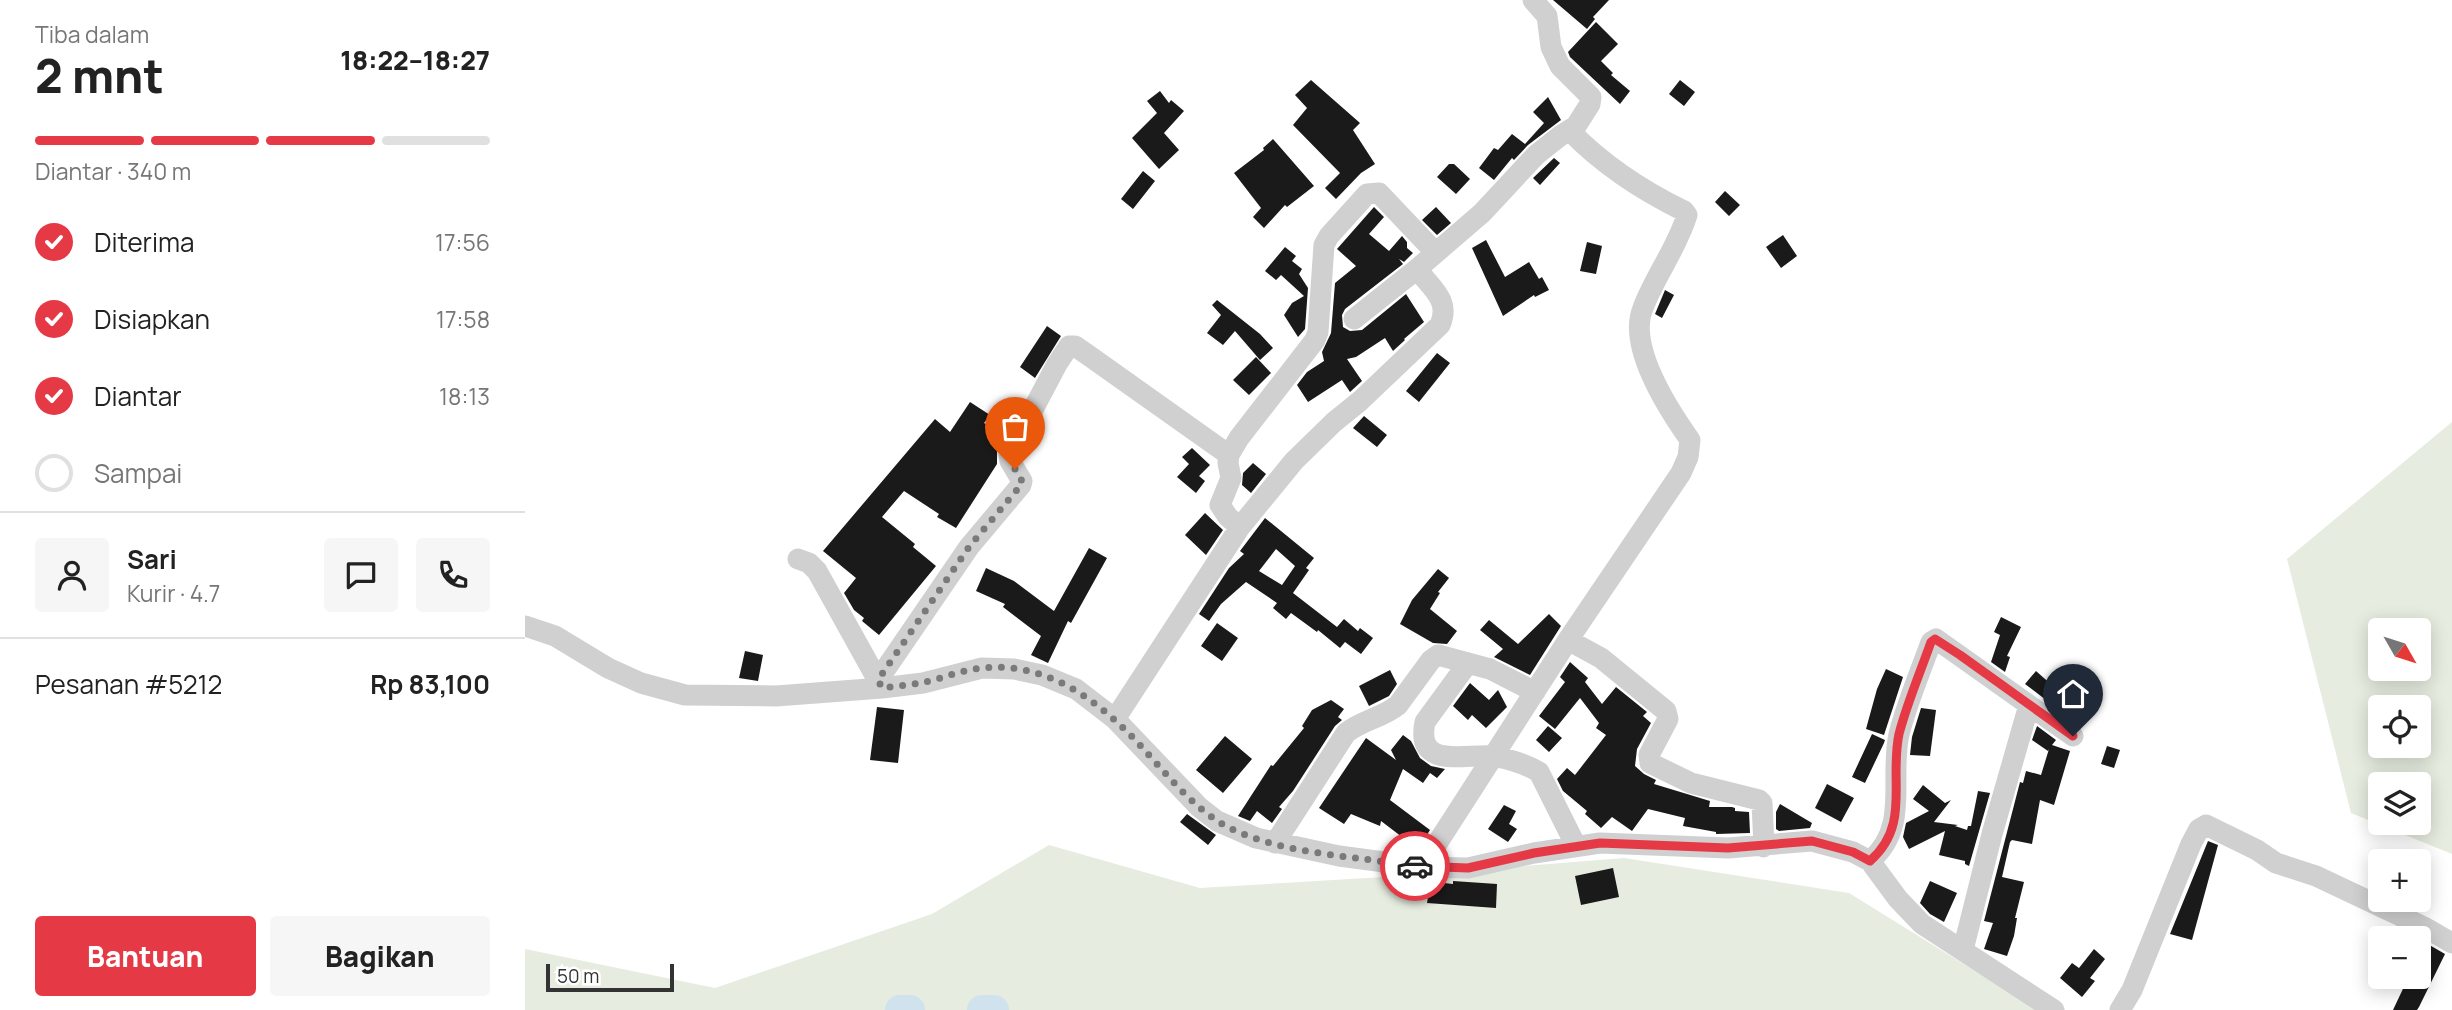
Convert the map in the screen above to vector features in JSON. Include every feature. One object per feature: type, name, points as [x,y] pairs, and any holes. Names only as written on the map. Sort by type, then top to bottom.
[{"type":"street","points":[[1353,319],[1482,213],[1535,155],[1580,122],[1591,97],[1556,59],[1547,16],[1533,0]]},
{"type":"street","points":[[1422,867],[1491,756],[1681,473],[1688,457],[1690,440],[1675,419],[1643,356],[1639,335],[1642,309],[1687,215],[1609,167],[1570,131]]},
{"type":"street","points":[[1241,527],[1228,517],[1220,505],[1231,478],[1229,455],[1239,438],[1315,340],[1318,332],[1324,245],[1329,236],[1367,194],[1379,193],[1435,252]]},
{"type":"street","points":[[1115,719],[1241,527],[1294,461],[1440,325],[1444,305],[1417,269]]},
{"type":"street","points":[[880,684],[969,547],[1021,485],[1022,481],[1009,455],[1056,363],[1069,346],[1075,346],[1229,455]]},
{"type":"street","points":[[798,559],[809,563],[817,571],[880,684]]},
{"type":"street","points":[[525,626],[555,636],[608,668],[641,683],[685,695],[776,696],[923,682],[982,668],[1014,669],[1042,675],[1076,689],[1115,719],[1208,814],[1234,830],[1275,843],[1339,856],[1422,867],[1468,868],[1600,843],[1728,848],[1812,841],[1853,852],[1870,861],[1898,899],[1922,924],[2054,1010]]},
{"type":"street","points":[[1870,861],[1882,851],[1890,836],[1896,798],[1895,762],[1898,738],[1905,711],[1931,642],[1935,639],[2073,736]]},
{"type":"street","points":[[1568,640],[1601,658],[1666,711],[1668,719],[1649,755],[1650,763],[1691,783],[1762,803],[1764,847]]},
{"type":"street","points":[[1275,843],[1346,733],[1355,726],[1391,711],[1431,660],[1439,656],[1490,669],[1535,692]]},
{"type":"street","points":[[1468,663],[1425,722],[1425,740],[1429,748],[1439,756],[1491,756],[1532,767],[1539,772],[1576,846]]},
{"type":"street","points":[[1963,950],[1991,834],[2029,705]]},
{"type":"street","points":[[2120,1010],[2133,990],[2190,844],[2206,825],[2257,850],[2276,863],[2316,877],[2426,928],[2452,943]]},
{"type":"shaded area","points":[[2452,422],[2452,854],[2405,835],[2431,835],[2431,772],[2368,772],[2368,820],[2351,813],[2287,559]]},
{"type":"shaded area","points":[[1049,845],[1200,888],[1401,876],[1624,858],[1849,893],[2038,1010],[525,1010],[525,949],[715,988],[932,914]]},
{"type":"building","points":[[1553,0],[1609,0],[1593,17],[1595,19],[1587,29]]},
{"type":"building","points":[[1596,22],[1618,44],[1601,61],[1613,73],[1611,75],[1630,91],[1620,104],[1570,57],[1568,52]]},
{"type":"building","points":[[1311,80],[1360,123],[1353,130],[1375,164],[1361,173],[1336,199],[1325,188],[1340,173],[1293,125],[1307,108],[1295,95]]},
{"type":"building","points":[[1680,80],[1695,92],[1684,106],[1669,94]]},
{"type":"building","points":[[1160,91],[1169,103],[1171,100],[1184,111],[1164,133],[1179,150],[1159,169],[1132,138],[1157,113],[1147,101]]},
{"type":"building","points":[[1548,97],[1561,120],[1528,145],[1514,160],[1512,158],[1494,180],[1479,168],[1494,148],[1498,150],[1512,134],[1525,144],[1544,123],[1533,112]]},
{"type":"building","points":[[1273,139],[1314,186],[1287,207],[1285,205],[1264,228],[1253,217],[1261,208],[1234,173],[1264,150]]},
{"type":"building","points":[[1554,158],[1560,163],[1540,185],[1533,178]]},
{"type":"building","points":[[1449,164],[1454,164],[1470,179],[1456,194],[1437,177]]},
{"type":"building","points":[[1143,171],[1155,181],[1133,209],[1121,199]]},
{"type":"building","points":[[1725,191],[1740,205],[1729,216],[1715,202]]},
{"type":"building","points":[[1374,207],[1384,217],[1369,234],[1389,251],[1402,236],[1407,242],[1407,248],[1413,253],[1404,262],[1399,259],[1403,264],[1345,309],[1342,315],[1343,327],[1350,331],[1362,330],[1406,294],[1424,322],[1393,351],[1385,338],[1356,357],[1347,359],[1362,381],[1350,392],[1342,380],[1308,402],[1297,385],[1307,372],[1324,361],[1322,352],[1331,333],[1335,283],[1356,266],[1337,249]]},
{"type":"building","points":[[1436,207],[1451,223],[1437,235],[1422,220]]},
{"type":"building","points":[[1783,235],[1797,256],[1781,268],[1766,247]]},
{"type":"building","points":[[1486,240],[1505,277],[1529,262],[1549,290],[1535,297],[1534,295],[1503,316],[1472,248]]},
{"type":"building","points":[[1587,242],[1602,246],[1596,274],[1580,271]]},
{"type":"building","points":[[1285,247],[1296,256],[1292,261],[1302,269],[1299,274],[1308,288],[1305,329],[1298,337],[1284,315],[1292,303],[1304,296],[1281,275],[1276,280],[1265,271]]},
{"type":"building","points":[[1665,290],[1674,295],[1662,318],[1655,314]]},
{"type":"building","points":[[1217,300],[1260,334],[1273,348],[1260,360],[1235,331],[1223,345],[1207,333],[1221,315],[1212,305]]},
{"type":"building","points":[[1047,326],[1061,336],[1035,378],[1020,367]]},
{"type":"building","points":[[1437,353],[1450,363],[1419,402],[1406,391]]},
{"type":"building","points":[[1256,357],[1271,373],[1249,395],[1233,380]]},
{"type":"building","points":[[970,402],[990,415],[984,423],[1004,436],[997,450],[997,464],[956,528],[904,491],[882,517],[915,544],[913,547],[936,566],[879,635],[862,621],[864,618],[854,610],[844,593],[856,578],[823,551],[935,419],[950,432]]},
{"type":"building","points":[[1364,416],[1387,435],[1377,447],[1353,428]]},
{"type":"building","points":[[1192,448],[1210,465],[1199,476],[1205,481],[1196,493],[1177,477],[1189,464],[1182,457]]},
{"type":"building","points":[[1253,463],[1266,474],[1251,493],[1242,485],[1243,473]]},
{"type":"building","points":[[1205,513],[1223,530],[1206,555],[1185,535]]},
{"type":"building","points":[[1265,518],[1314,558],[1293,593],[1337,627],[1344,619],[1358,631],[1360,628],[1373,638],[1361,654],[1345,642],[1340,648],[1291,613],[1286,619],[1273,608],[1277,603],[1246,582],[1221,604],[1209,621],[1199,614],[1229,568],[1244,554],[1240,551]],"holes":[[[1276,549],[1295,566],[1282,585],[1259,571]]]},
{"type":"building","points":[[1089,548],[1107,558],[1071,623],[1068,621],[1048,663],[1031,655],[1041,636],[1003,607],[1005,604],[976,591],[986,568],[1014,581],[1054,611]]},
{"type":"building","points":[[1438,569],[1449,578],[1430,609],[1457,631],[1447,644],[1433,643],[1400,624],[1412,600]]},
{"type":"building","points":[[1549,614],[1561,626],[1530,675],[1494,657],[1503,649],[1480,630],[1489,620],[1518,644]]},
{"type":"building","points":[[2001,617],[2021,627],[2007,656],[2010,657],[2005,672],[1991,662],[2000,635],[1994,632]]},
{"type":"building","points":[[1217,623],[1238,638],[1222,661],[1201,646]]},
{"type":"building","points":[[745,651],[763,655],[758,681],[739,678]]},
{"type":"building","points":[[1570,662],[1588,678],[1585,682],[1602,704],[1616,687],[1647,712],[1643,716],[1651,723],[1637,749],[1635,766],[1656,780],[1654,784],[1710,801],[1709,807],[1732,807],[1735,811],[1749,812],[1750,833],[1716,834],[1683,826],[1685,818],[1648,809],[1632,831],[1612,817],[1601,828],[1585,814],[1587,811],[1563,791],[1557,779],[1567,768],[1575,775],[1606,735],[1596,728],[1599,723],[1580,698],[1555,729],[1539,716],[1565,682],[1560,677]]},
{"type":"building","points":[[1886,669],[1903,677],[1884,735],[1866,729],[1877,689]]},
{"type":"building","points":[[1390,670],[1397,684],[1389,696],[1369,706],[1359,686]]},
{"type":"building","points":[[2036,671],[2063,695],[2065,681],[2079,683],[2076,712],[2071,719],[2025,684]]},
{"type":"building","points":[[1470,683],[1489,700],[1498,690],[1507,707],[1486,728],[1472,715],[1468,720],[1453,706]]},
{"type":"building","points":[[1331,700],[1344,709],[1338,717],[1342,720],[1335,726],[1293,791],[1279,807],[1282,809],[1272,823],[1257,811],[1250,821],[1238,816],[1271,765],[1273,766],[1304,728],[1302,726],[1312,710]]},
{"type":"building","points":[[877,707],[904,710],[898,763],[870,760]]},
{"type":"building","points":[[1921,708],[1936,710],[1930,756],[1910,755],[1912,737]]},
{"type":"building","points":[[1548,726],[1562,738],[1549,752],[1536,740]]},
{"type":"building","points":[[2037,726],[2056,740],[2052,745],[2070,751],[2054,805],[2040,800],[2032,844],[2012,840],[2010,842],[2002,877],[2024,882],[2015,918],[2014,936],[2007,956],[1984,949],[1993,923],[1984,921],[2020,782],[2023,783],[2026,771],[2041,775],[2049,749],[2048,751],[2032,740]]},
{"type":"building","points":[[1872,734],[1885,740],[1865,783],[1852,777]]},
{"type":"building","points":[[1403,735],[1411,741],[1420,758],[1431,766],[1445,769],[1437,778],[1430,773],[1423,783],[1403,769],[1390,800],[1430,830],[1419,847],[1381,821],[1380,826],[1351,814],[1344,824],[1319,808],[1366,738],[1396,760],[1391,750]]},
{"type":"building","points":[[1225,736],[1252,759],[1223,793],[1196,770]]},
{"type":"building","points":[[2107,746],[2120,750],[2114,768],[2101,764]]},
{"type":"building","points":[[1827,784],[1854,798],[1841,822],[1815,808]]},
{"type":"building","points":[[1923,785],[1945,803],[1951,800],[1934,822],[1958,825],[1955,826],[1967,830],[1968,826],[1971,826],[1978,791],[1990,793],[1969,866],[1965,861],[1939,855],[1945,831],[1909,849],[1903,837],[1906,823],[1929,811],[1913,799]]},
{"type":"building","points":[[1780,804],[1812,823],[1810,828],[1776,829],[1776,812]]},
{"type":"building","points":[[1504,805],[1516,811],[1509,824],[1517,829],[1508,842],[1488,829]]},
{"type":"building","points":[[1187,814],[1216,835],[1208,845],[1180,822]]},
{"type":"building","points":[[2208,841],[2218,845],[2192,940],[2170,934]]},
{"type":"building","points":[[1613,868],[1619,897],[1581,905],[1575,876]]},
{"type":"building","points":[[1397,878],[1453,884],[1453,881],[1497,884],[1496,908],[1427,903],[1428,897],[1395,894]]},
{"type":"building","points":[[1930,881],[1957,893],[1944,922],[1930,914],[1920,903]]},
{"type":"building","points":[[2431,946],[2445,954],[2431,983]]},
{"type":"building","points":[[2094,949],[2105,959],[2090,978],[2095,981],[2082,997],[2060,978],[2072,963],[2079,968]]},
{"type":"building","points":[[2403,989],[2428,989],[2417,1010],[2393,1010]]},
{"type":"waterway","points":[[900,1010],[910,1010]]},
{"type":"waterway","points":[[982,1010],[994,1010]]},
{"type":"way so far","points":[[1015,469],[1022,481],[1021,485],[969,547],[922,614],[878,680],[882,688],[923,682],[982,668],[1014,669],[1042,675],[1076,689],[1115,719],[1199,807],[1234,830],[1275,843],[1339,856],[1415,866]]},
{"type":"route","points":[[1415,866],[1468,868],[1534,853],[1600,843],[1728,848],[1812,841],[1853,852],[1870,861],[1882,851],[1890,836],[1896,798],[1895,762],[1898,738],[1905,711],[1931,642],[1935,639],[2073,736]]}]
